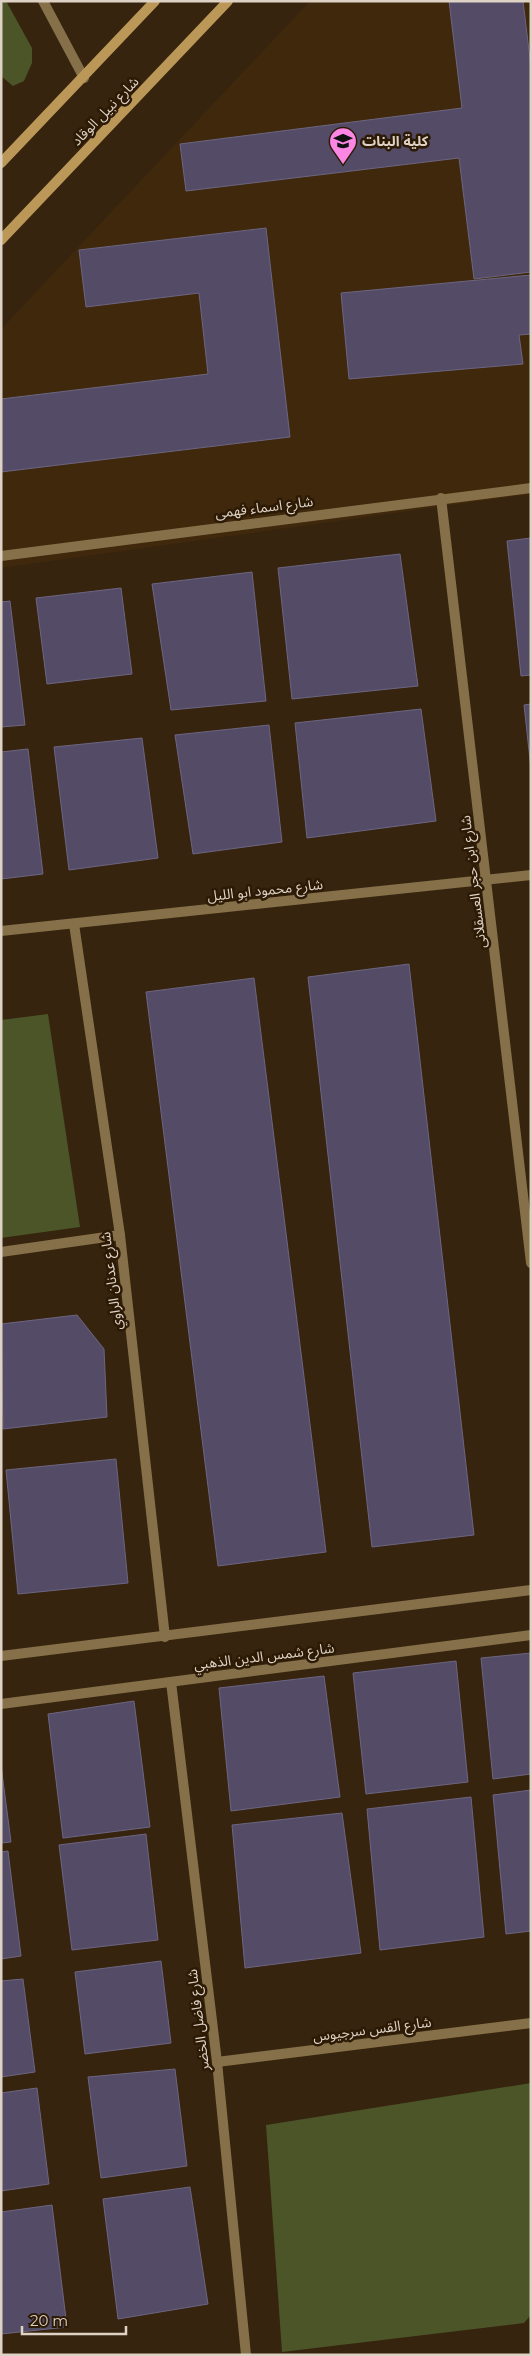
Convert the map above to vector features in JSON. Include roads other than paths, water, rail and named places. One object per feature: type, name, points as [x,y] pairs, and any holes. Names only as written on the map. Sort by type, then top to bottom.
[{"type":"street","points":[[43,1],[84,78]]},
{"type":"street","points":[[1,163],[84,78],[154,1]]},
{"type":"street","name":"شارع نبيل الوقاد","points":[[1,240],[228,1]]},
{"type":"street","name":"شارع اسماء فهمى","points":[[1,556],[441,498],[531,488]]},
{"type":"street","name":"شارع ابن حجر العسقلانى","points":[[441,498],[531,1263]]},
{"type":"street","name":"شارع محمود ابو الليل","points":[[1,931],[531,875]]},
{"type":"street","name":"شارع عدنان الراوي","points":[[74,924],[120,1236],[165,1637]]},
{"type":"street","points":[[1,1252],[120,1236]]},
{"type":"street","points":[[1,1656],[531,1590]]},
{"type":"street","name":"شارع شمس الدين الذهبي","points":[[1,1704],[531,1635]]},
{"type":"street","name":"شارع فاضل الخضر","points":[[171,1682],[217,2062],[246,2355]]},
{"type":"street","name":"شارع القس سرجيوس","points":[[217,2062],[531,2023]]},
{"type":"place","name":"كلية البنات","points":[[343,165]]}]
